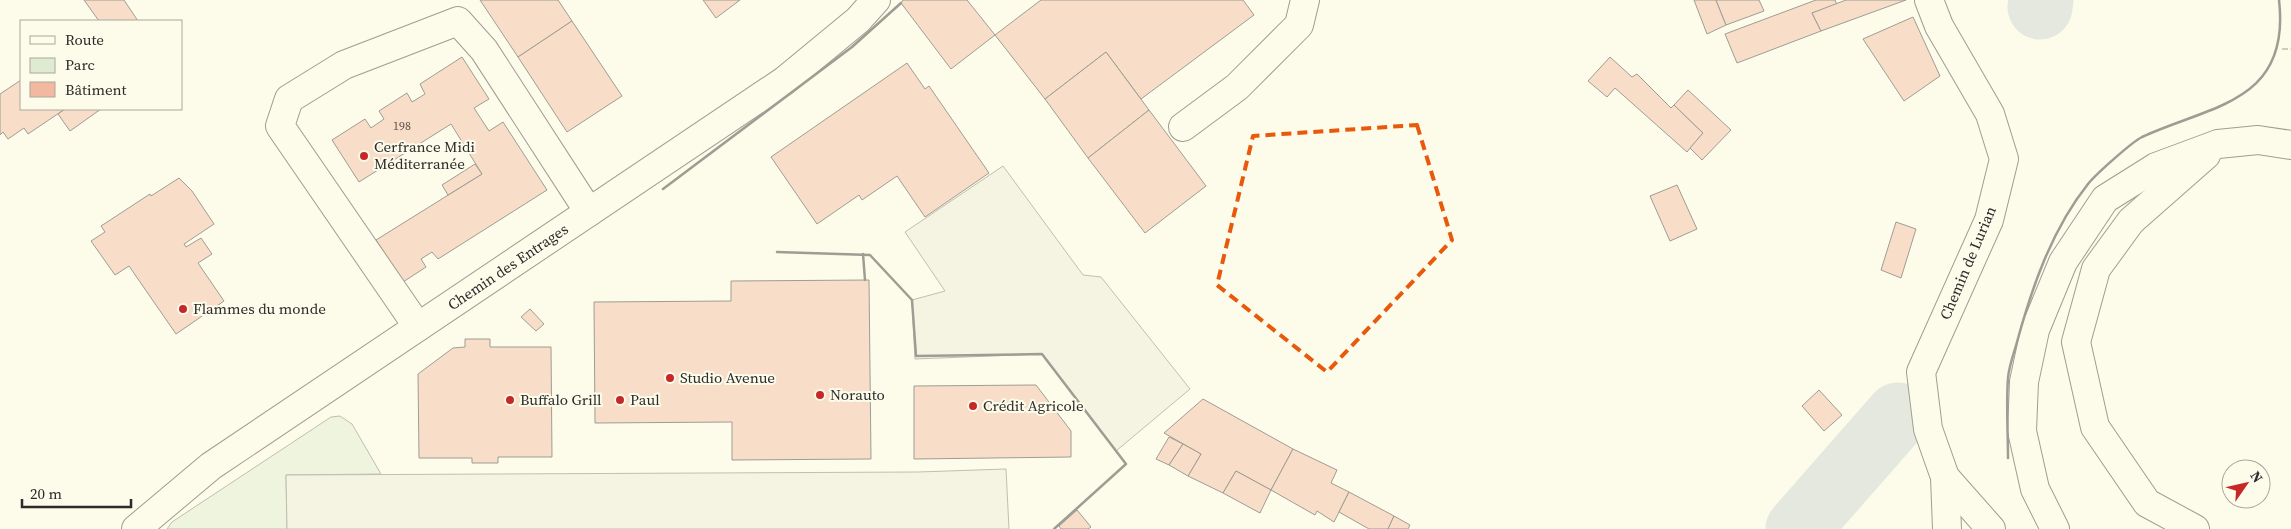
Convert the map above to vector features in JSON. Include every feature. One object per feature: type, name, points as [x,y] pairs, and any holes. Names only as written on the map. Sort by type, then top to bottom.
[{"type":"main road","name":"Chemin des Entrages","points":[[136,529],[211,466],[784,81],[858,20],[876,0]]},
{"type":"main road","points":[[1183,127],[1237,87],[1299,26],[1305,0]]},
{"type":"main road","name":"Chemin de Lurian","points":[[1929,0],[1939,26],[1990,114],[2004,159],[1989,220],[1921,372],[1928,428],[1945,477],[1947,529]]},
{"type":"main road","points":[[418,327],[280,126],[289,99],[344,65],[458,21],[484,50],[589,212]]},
{"type":"main road","points":[[2056,529],[2035,489],[2022,431],[2024,382],[2035,330],[2063,262],[2105,200],[2156,167],[2218,144],[2258,140],[2291,145]]},
{"type":"main road","points":[[2194,529],[2147,503],[2095,427],[2076,342],[2096,269],[2131,221],[2218,144]]},
{"type":"main road","name":"Chemin de Lurian","points":[[1945,477],[1991,529]]},
{"type":"highlighted area","points":[[1417,125],[1452,240],[1327,372],[1217,285],[1253,136]]},
{"type":"green space","points":[[340,416],[352,424],[381,474],[286,475],[287,529],[167,529],[172,522],[331,417]]},
{"type":"shaded area","points":[[1003,166],[1083,275],[1101,277],[1190,389],[1116,451],[1042,354],[915,359],[912,300],[945,291],[905,232]]},
{"type":"shaded area","points":[[1006,469],[1009,529],[287,529],[286,475],[918,472]]},
{"type":"building","points":[[84,0],[124,0],[137,20],[98,20]]},
{"type":"building","points":[[480,0],[558,0],[572,21],[518,57]]},
{"type":"building","points":[[703,0],[740,0],[716,18]]},
{"type":"building","points":[[903,0],[967,0],[995,35],[951,69],[901,3]]},
{"type":"building","points":[[1041,0],[1243,0],[1254,15],[1141,99],[1106,52],[1045,99],[995,35]]},
{"type":"building","points":[[1694,0],[1716,0],[1726,25],[1707,34]]},
{"type":"building","points":[[1716,0],[1759,0],[1764,11],[1726,25]]},
{"type":"building","points":[[1816,0],[1835,0],[1837,5],[1812,13],[1821,31],[1737,63],[1725,34]]},
{"type":"building","points":[[1846,0],[1906,0],[1821,31],[1812,13]]},
{"type":"building","points":[[1913,17],[1940,76],[1904,101],[1863,39]]},
{"type":"building","points":[[572,21],[622,96],[567,132],[518,57]]},
{"type":"building","points":[[1106,52],[1149,110],[1088,158],[1045,99]]},
{"type":"building","points":[[462,57],[489,99],[474,108],[489,131],[503,122],[547,190],[438,259],[432,252],[421,259],[426,267],[403,282],[376,240],[482,174],[451,124],[359,182],[332,140],[365,119],[371,128],[384,119],[379,111],[407,93],[412,102],[425,94],[420,84]]},
{"type":"building","points":[[1610,57],[1632,77],[1637,74],[1671,108],[1674,105],[1703,133],[1687,152],[1615,88],[1607,97],[1588,81]]},
{"type":"building","points":[[907,63],[925,89],[929,86],[989,173],[925,217],[897,176],[862,200],[859,195],[817,224],[771,157]]},
{"type":"building","points":[[20,81],[20,110],[64,110],[28,134],[24,128],[8,139],[3,132],[0,135],[0,94]]},
{"type":"building","points":[[1688,90],[1731,130],[1702,160],[1690,148],[1703,133],[1674,105]]},
{"type":"building","points":[[64,110],[100,110],[70,131],[58,114]]},
{"type":"building","points":[[1149,110],[1206,186],[1145,233],[1088,158]]},
{"type":"building","points":[[475,164],[482,174],[448,195],[442,185]]},
{"type":"building","points":[[179,178],[192,191],[214,224],[184,244],[186,247],[201,238],[212,254],[198,263],[224,301],[176,334],[129,266],[115,275],[91,241],[105,232],[101,226],[150,194],[151,196]]},
{"type":"building","points":[[1677,185],[1697,229],[1670,241],[1650,196]]},
{"type":"building","points":[[1896,222],[1916,229],[1901,278],[1881,270]]},
{"type":"building","points":[[869,280],[871,459],[732,460],[732,422],[595,423],[594,302],[731,301],[731,281]]},
{"type":"building","points":[[530,309],[544,324],[536,331],[521,317]]},
{"type":"building","points":[[465,339],[490,339],[490,347],[551,347],[552,457],[498,457],[498,463],[472,463],[472,458],[419,458],[418,374],[453,348],[465,347]]},
{"type":"building","points":[[1036,385],[1071,431],[1071,457],[914,459],[914,386]]},
{"type":"building","points":[[1819,390],[1842,415],[1824,431],[1802,406]]},
{"type":"building","points":[[1203,399],[1293,449],[1271,490],[1236,471],[1223,493],[1188,476],[1201,454],[1164,433]]},
{"type":"building","points":[[1169,437],[1183,444],[1169,465],[1156,459]]},
{"type":"building","points":[[1183,444],[1201,454],[1188,476],[1169,465]]},
{"type":"building","points":[[1293,449],[1337,470],[1331,483],[1349,492],[1334,522],[1317,511],[1315,515],[1271,490]]},
{"type":"building","points":[[1236,471],[1271,490],[1260,513],[1223,493]]},
{"type":"building","points":[[1349,492],[1394,516],[1388,529],[1369,529],[1339,512]]},
{"type":"building","points":[[1077,510],[1091,527],[1088,529],[1061,529],[1059,526]]},
{"type":"building","points":[[1394,516],[1410,525],[1408,529],[1388,529]]},
{"type":"waterway","points":[[2040,7],[2041,0]]},
{"type":"waterway","points":[[1798,529],[1898,415]]},
{"type":"fence","points":[[2282,49],[2291,49]]},
{"type":"wall","points":[[2008,458],[2007,398],[2009,369],[2023,321],[2045,259],[2075,201],[2092,179],[2137,140],[2219,107],[2241,95],[2259,80],[2272,60],[2279,34],[2279,0]]},
{"type":"wall","points":[[663,189],[852,47],[901,3]]},
{"type":"wall","points":[[777,252],[870,255],[912,300],[916,356],[1042,354],[1126,464],[1054,529]]},
{"type":"wall","points":[[863,254],[865,280]]},
{"type":"place","name":"Cerfrance Midi Méditerranée","points":[[364,156]]},
{"type":"place","name":"Flammes du monde","points":[[183,309]]},
{"type":"place","name":"Studio Avenue","points":[[670,378]]},
{"type":"place","name":"Norauto","points":[[820,395]]},
{"type":"place","name":"Buffalo Grill","points":[[510,400]]},
{"type":"place","name":"Paul","points":[[620,400]]},
{"type":"place","name":"Crédit Agricole","points":[[973,406]]}]
